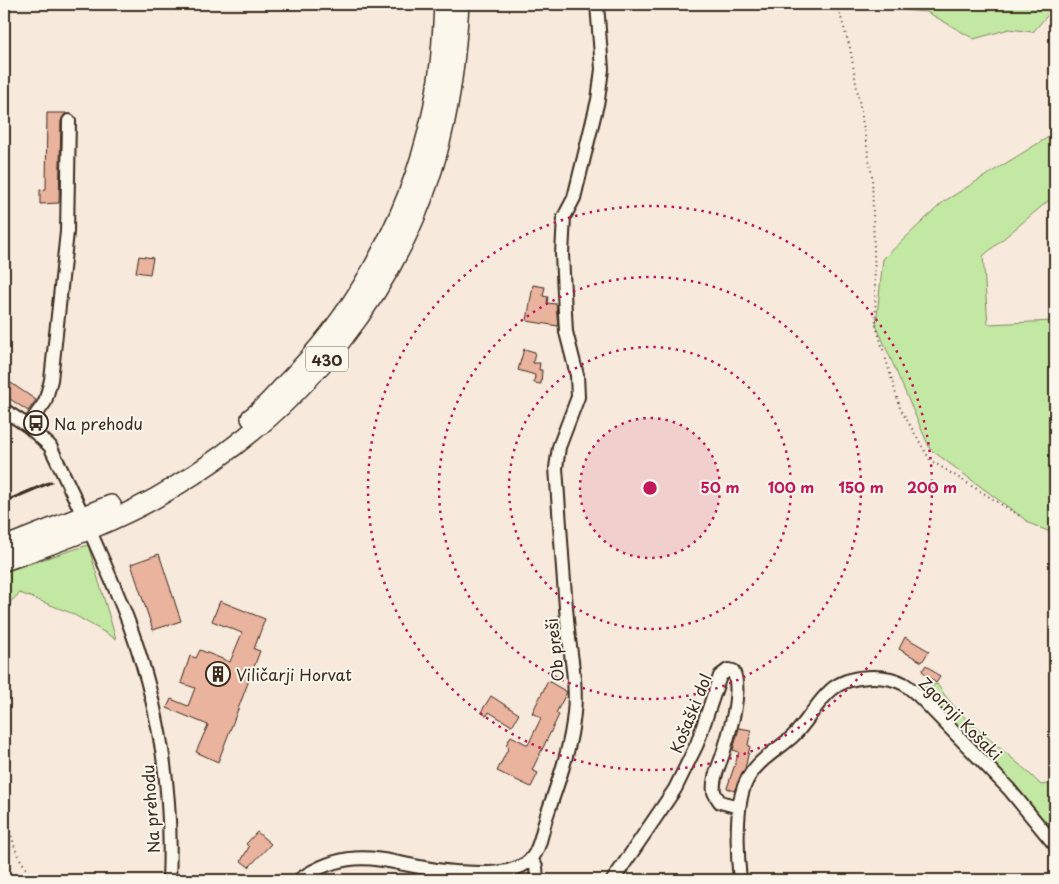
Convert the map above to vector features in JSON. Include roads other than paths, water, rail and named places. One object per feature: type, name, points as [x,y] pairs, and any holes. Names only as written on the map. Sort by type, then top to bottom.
[{"type":"highway","name":"430","points":[[4,547],[119,502],[144,490],[198,458],[255,415],[318,350],[363,288],[401,212],[426,136],[439,73],[444,4]]},
{"type":"highway","name":"430","points":[[4,561],[62,541],[132,510],[170,490],[219,459],[262,425],[296,393],[331,354],[365,309],[389,269],[413,219],[431,171],[448,103],[455,60],[459,4]]},
{"type":"street","name":"Ob preši","points":[[531,859],[540,839],[568,750],[575,699],[556,468],[559,447],[578,397],[577,375],[566,332],[562,254],[564,217],[574,198],[598,100],[602,69],[597,4]]},
{"type":"street","points":[[28,426],[44,402],[51,380],[67,232],[69,121]]},
{"type":"street","points":[[4,410],[28,426],[50,446],[80,509]]},
{"type":"street","name":"Na prehodu","points":[[93,538],[131,629],[156,725],[168,798],[169,880]]},
{"type":"street","name":"Košaški dol","points":[[613,880],[675,789],[698,744],[720,676],[728,670],[733,671],[736,678],[736,692],[727,742],[715,777],[714,793],[720,802],[739,807]]},
{"type":"street","name":"Zgornji Košaki","points":[[740,880],[739,807],[745,783],[754,768],[792,737],[829,691],[839,684],[852,679],[882,678],[902,684],[919,696],[1009,789],[1055,845]]},
{"type":"street","points":[[299,880],[335,861],[352,858],[370,858],[436,871],[479,873],[518,867],[531,859],[536,867],[538,880]]},
{"type":"railway","points":[[4,502],[51,482]]},
{"type":"place","name":"Na prehodu","points":[[36,423]]},
{"type":"place","name":"Viličarji Horvat","points":[[218,674]]}]
